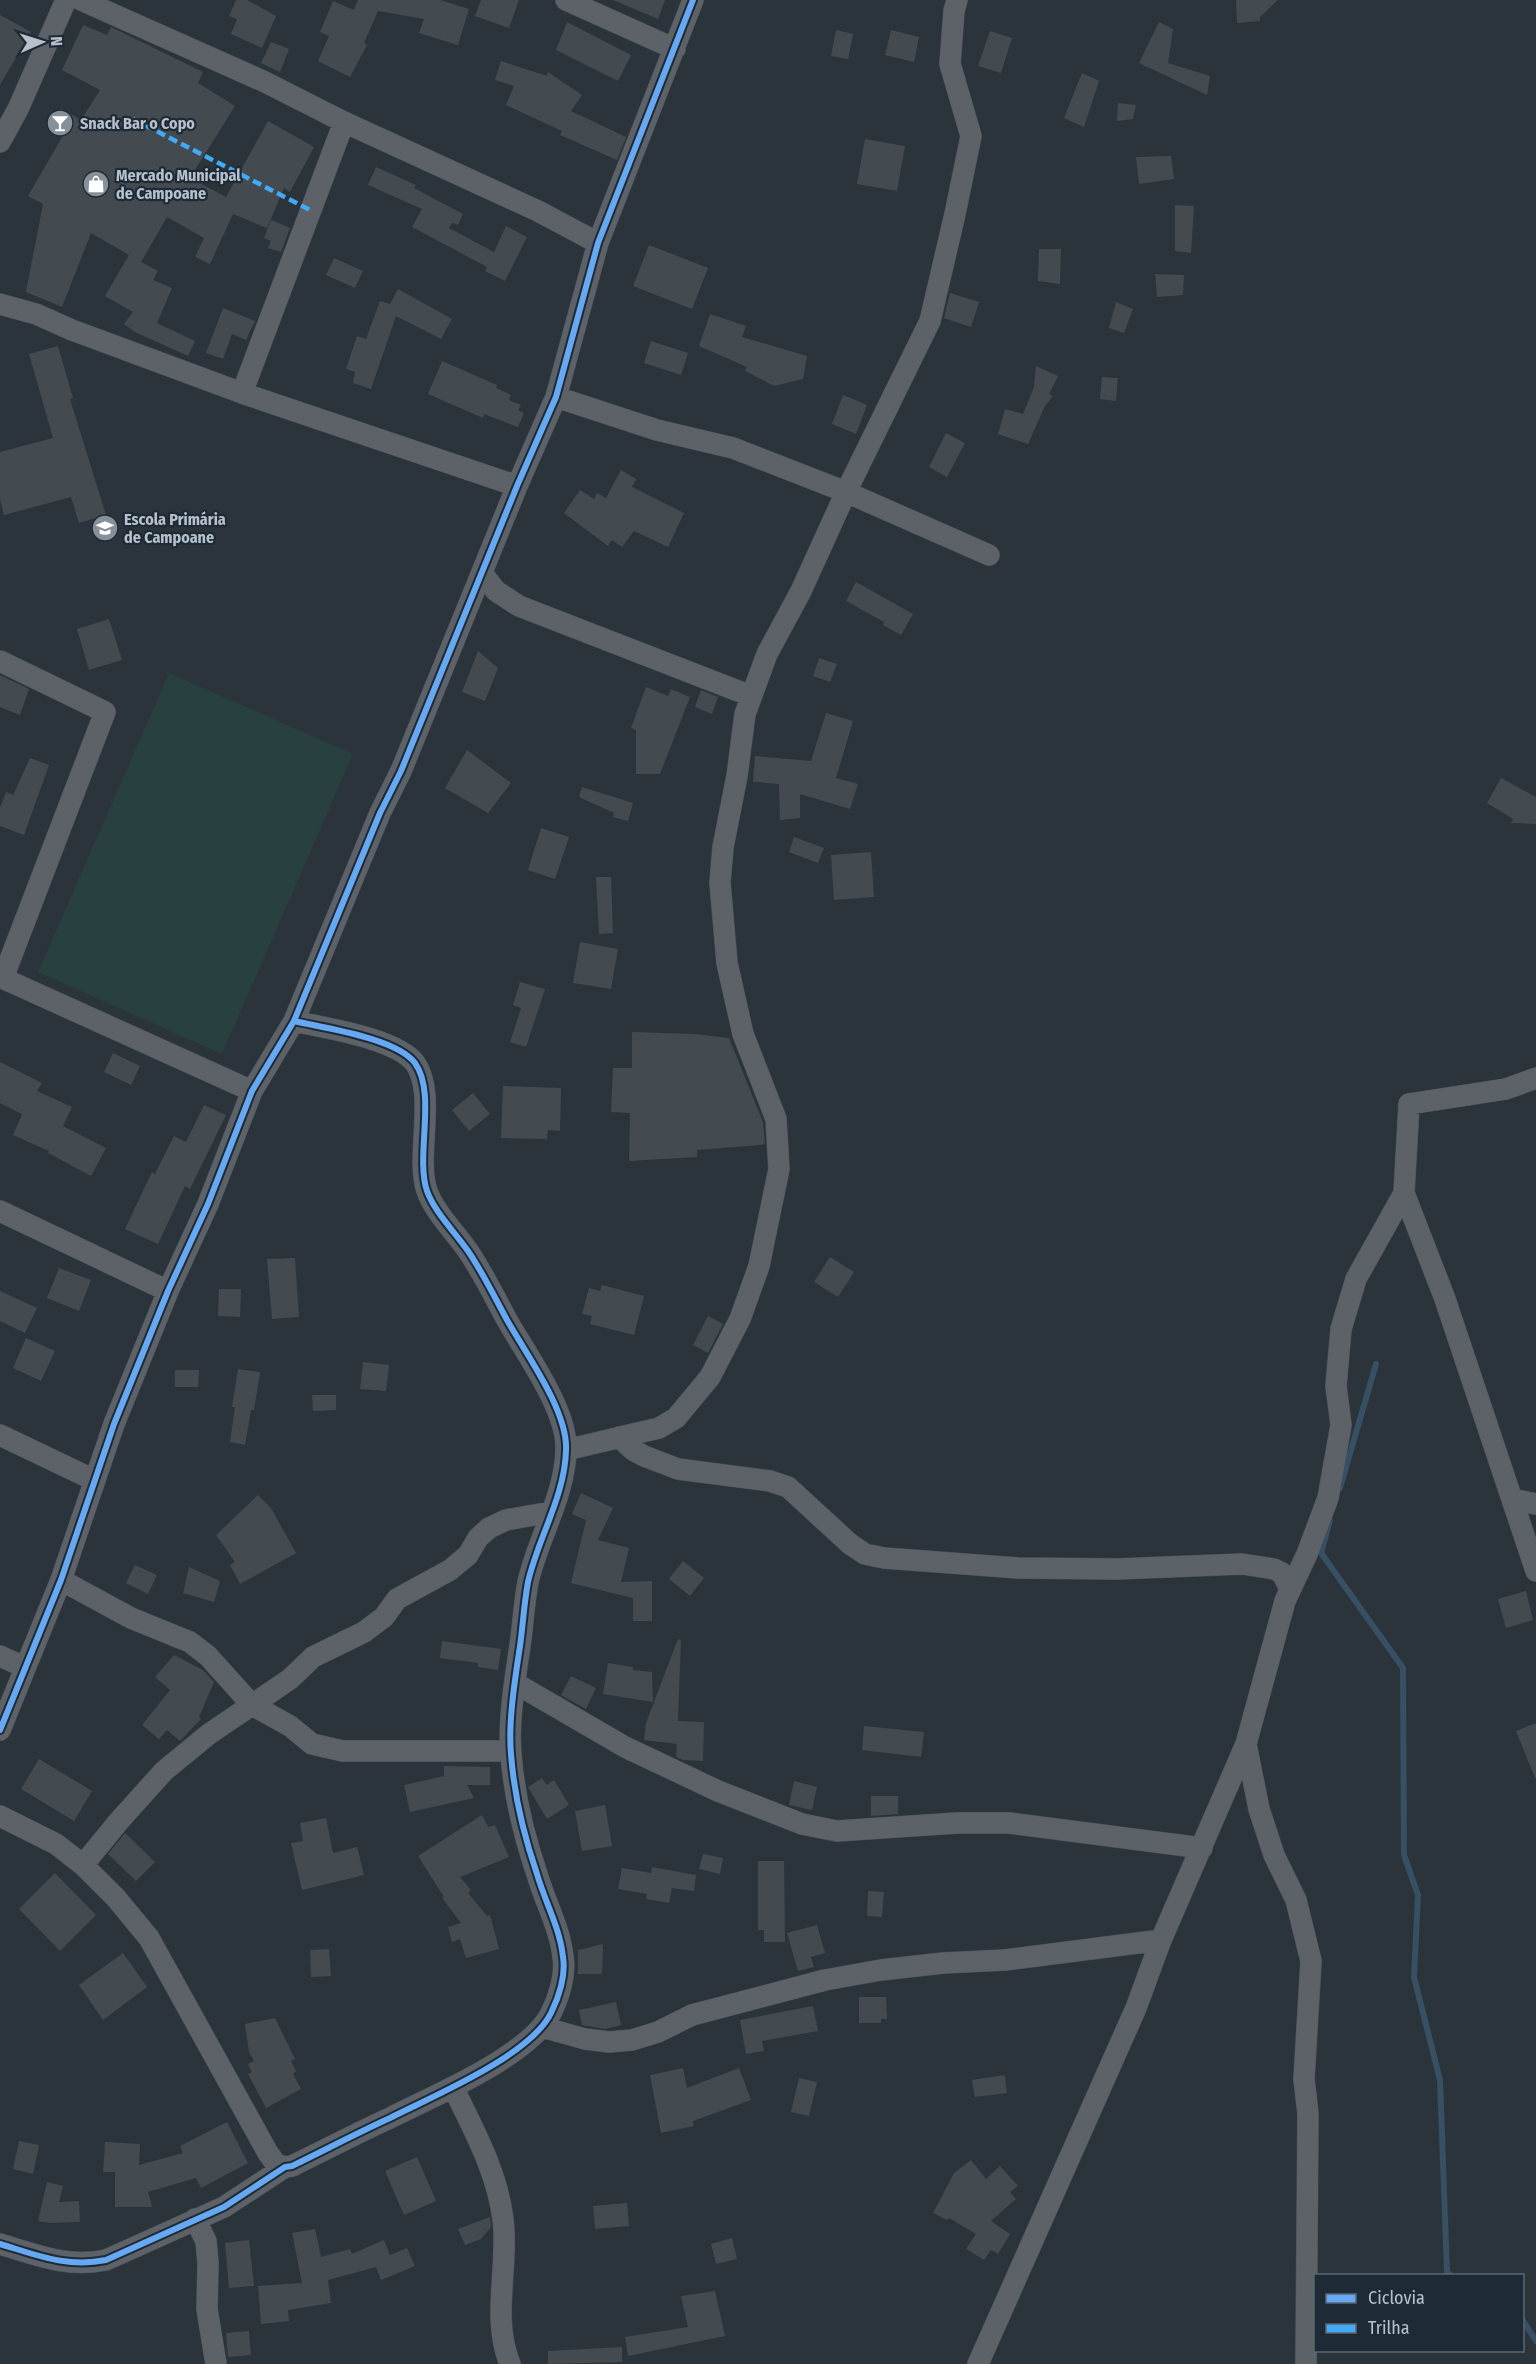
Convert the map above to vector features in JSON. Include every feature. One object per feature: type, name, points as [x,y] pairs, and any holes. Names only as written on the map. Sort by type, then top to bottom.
[{"type":"street","points":[[0,142],[18,109],[66,0]]},
{"type":"street","points":[[81,0],[263,81],[345,122],[538,211],[598,243]]},
{"type":"street","points":[[566,0],[675,49]]},
{"type":"street","points":[[0,1730],[61,1580],[114,1424],[168,1291],[208,1204],[252,1091],[294,1021],[370,834],[401,771],[517,486],[556,397],[598,243],[693,0]]},
{"type":"street","points":[[567,1450],[659,1428],[676,1418],[710,1377],[740,1319],[759,1266],[779,1169],[776,1119],[743,1034],[728,963],[720,883],[723,847],[737,776],[745,714],[767,654],[801,591],[846,492],[930,321],[955,214],[970,136],[950,64],[957,0]]},
{"type":"street","points":[[242,393],[345,122]]},
{"type":"street","points":[[0,304],[36,314],[83,334],[242,393],[517,486]]},
{"type":"street","points":[[556,397],[657,430],[733,448],[846,492],[989,555]]},
{"type":"street","points":[[482,573],[496,591],[519,606],[751,696]]},
{"type":"street","points":[[0,661],[105,712],[1,978],[252,1091]]},
{"type":"street","points":[[0,2244],[75,2265],[89,2264],[106,2260],[224,2208],[285,2167],[292,2166],[453,2087],[520,2048],[542,2027],[551,2013],[561,1988],[564,1959],[553,1917],[523,1829],[510,1751],[515,1683],[528,1582],[563,1475],[567,1450],[566,1434],[539,1374],[485,1276],[439,1212],[427,1191],[424,1162],[425,1103],[422,1079],[416,1064],[402,1051],[376,1040],[294,1021]]},
{"type":"street","points":[[1536,1078],[1506,1089],[1409,1104],[1404,1193],[1444,1299],[1536,1571]]},
{"type":"street","points":[[978,2364],[1136,2008],[1161,1940],[1246,1744],[1285,1601],[1307,1554],[1328,1498],[1341,1425],[1336,1386],[1341,1329],[1356,1279],[1404,1193]]},
{"type":"street","points":[[0,1211],[168,1291]]},
{"type":"street","points":[[0,1435],[94,1480]]},
{"type":"street","points":[[619,1437],[638,1453],[678,1469],[749,1478],[788,1487],[850,1544],[865,1554],[884,1558],[1018,1568],[1117,1569],[1242,1564],[1274,1569],[1282,1573],[1290,1589]]},
{"type":"street","points":[[1512,1499],[1536,1504]]},
{"type":"street","points":[[83,1865],[118,1821],[164,1771],[209,1734],[290,1679],[313,1657],[364,1632],[384,1617],[397,1599],[450,1570],[468,1555],[478,1538],[489,1528],[506,1520],[551,1512]]},
{"type":"street","points":[[61,1580],[131,1618],[190,1642],[208,1656],[252,1705],[290,1726],[312,1744],[343,1751],[510,1751]]},
{"type":"street","points":[[0,1656],[24,1667]]},
{"type":"street","points":[[515,1683],[625,1747],[718,1791],[802,1824],[837,1831],[957,1823],[1009,1823],[1202,1848]]},
{"type":"street","points":[[1246,1744],[1259,1809],[1274,1855],[1296,1900],[1311,1961],[1304,2079],[1308,2114],[1306,2364]]},
{"type":"street","points":[[0,1816],[56,1844],[83,1865],[116,1898],[149,1938],[268,2153],[276,2164],[285,2167]]},
{"type":"street","points":[[542,2027],[585,2039],[609,2042],[632,2040],[658,2032],[692,2015],[825,1980],[880,1970],[1005,1960],[1161,1940]]},
{"type":"street","points":[[453,2087],[492,2170],[503,2219],[505,2262],[501,2304],[503,2347],[510,2364]]},
{"type":"street","points":[[195,2219],[206,2241],[207,2309],[216,2364]]},
{"type":"green space","points":[[169,673],[353,754],[222,1054],[38,972]]},
{"type":"building","points":[[236,0],[247,0],[276,16],[262,48],[231,34],[237,19],[229,16]]},
{"type":"building","points":[[358,0],[440,0],[469,9],[458,45],[419,33],[424,19],[378,11],[364,43],[367,45],[350,77],[318,61],[329,36],[320,32],[333,1],[354,10]]},
{"type":"building","points":[[481,0],[519,0],[509,28],[475,16]]},
{"type":"building","points":[[613,0],[665,0],[658,19]]},
{"type":"building","points":[[1236,0],[1278,0],[1260,17],[1260,21],[1237,23]]},
{"type":"building","points":[[0,15],[31,32],[0,85]]},
{"type":"building","points":[[567,22],[631,55],[618,81],[556,50]]},
{"type":"building","points":[[1159,22],[1173,29],[1168,63],[1210,76],[1207,95],[1139,63]]},
{"type":"building","points":[[83,25],[107,35],[111,27],[203,72],[198,83],[235,106],[190,178],[226,197],[268,121],[314,147],[290,192],[284,188],[267,228],[233,214],[210,264],[195,257],[204,238],[167,217],[141,262],[158,271],[153,280],[172,288],[157,323],[195,341],[188,356],[135,332],[124,324],[133,312],[105,296],[129,255],[91,233],[62,307],[26,292],[43,204],[28,196],[62,137],[48,129],[61,108],[81,120],[100,90],[62,70]]},
{"type":"building","points":[[836,30],[853,34],[848,59],[831,56]]},
{"type":"building","points":[[891,30],[919,37],[914,62],[885,55]]},
{"type":"building","points":[[990,31],[1012,38],[1001,73],[978,66]]},
{"type":"building","points":[[271,42],[289,49],[280,72],[261,63]]},
{"type":"building","points":[[501,61],[547,76],[548,72],[582,95],[571,111],[626,137],[617,160],[560,135],[562,131],[506,105],[514,86],[495,80]]},
{"type":"building","points":[[1082,73],[1099,81],[1084,127],[1064,118]]},
{"type":"building","points":[[1118,103],[1136,105],[1133,119],[1117,121]]},
{"type":"building","points":[[865,139],[905,146],[897,191],[857,184]]},
{"type":"building","points":[[1171,156],[1174,179],[1139,184],[1136,157]]},
{"type":"building","points":[[376,167],[416,185],[414,188],[463,214],[458,225],[452,223],[449,228],[494,252],[506,226],[527,237],[505,281],[485,271],[487,267],[412,227],[422,209],[368,185]]},
{"type":"building","points":[[1175,205],[1194,206],[1191,253],[1175,251]]},
{"type":"building","points":[[271,220],[290,228],[281,252],[268,248],[271,241],[264,238]]},
{"type":"building","points":[[649,245],[708,268],[692,309],[633,286]]},
{"type":"building","points":[[1039,249],[1061,249],[1060,284],[1038,281]]},
{"type":"building","points":[[334,258],[363,271],[355,288],[326,275]]},
{"type":"building","points":[[1155,274],[1184,275],[1183,295],[1157,297]]},
{"type":"building","points":[[398,289],[452,319],[441,339],[396,316],[371,389],[353,383],[355,372],[346,369],[357,336],[366,339],[380,301],[390,304]]},
{"type":"building","points":[[950,293],[979,302],[971,327],[944,318]]},
{"type":"building","points":[[1116,302],[1133,309],[1124,333],[1109,328]]},
{"type":"building","points":[[223,308],[255,321],[246,340],[232,334],[223,359],[206,353]]},
{"type":"building","points":[[710,314],[746,326],[742,337],[807,356],[803,379],[774,386],[745,371],[747,367],[699,346]]},
{"type":"building","points":[[651,341],[688,353],[681,375],[644,363]]},
{"type":"building","points":[[58,346],[73,398],[70,399],[106,515],[79,523],[71,497],[4,515],[0,499],[0,452],[53,438],[29,354]]},
{"type":"building","points":[[442,361],[497,385],[496,388],[511,395],[509,400],[521,405],[518,410],[524,413],[518,427],[484,414],[483,418],[428,394]]},
{"type":"building","points":[[1036,366],[1058,376],[1049,394],[1053,396],[1045,406],[1028,444],[998,434],[1005,409],[1023,414],[1034,387]]},
{"type":"building","points":[[1102,377],[1118,378],[1116,401],[1100,399]]},
{"type":"building","points":[[843,395],[867,405],[856,434],[832,424]]},
{"type":"building","points":[[946,433],[965,443],[947,477],[929,467]]},
{"type":"building","points":[[621,470],[636,479],[632,487],[684,513],[668,547],[634,531],[622,547],[612,540],[608,546],[564,513],[580,490],[594,499],[597,493],[606,498]]},
{"type":"building","points":[[856,582],[913,614],[901,635],[883,625],[884,622],[846,601]]},
{"type":"building","points":[[109,619],[122,660],[89,670],[77,629]]},
{"type":"building","points":[[478,651],[498,668],[485,701],[462,692]]},
{"type":"building","points":[[819,658],[837,664],[830,682],[813,676]]},
{"type":"building","points":[[0,675],[29,689],[20,715],[0,707]]},
{"type":"building","points":[[646,687],[668,696],[671,689],[690,697],[660,774],[636,774],[636,730],[631,728]]},
{"type":"building","points":[[701,690],[718,697],[712,714],[695,707]]},
{"type":"building","points":[[826,713],[853,721],[836,778],[858,784],[850,809],[800,794],[800,818],[780,820],[779,784],[753,782],[755,756],[811,761]]},
{"type":"building","points":[[467,750],[511,783],[488,813],[445,788]]},
{"type":"building","points":[[30,758],[49,765],[24,835],[0,826],[0,808],[6,792],[13,795]]},
{"type":"building","points":[[1501,778],[1536,797],[1536,824],[1511,823],[1513,819],[1487,803]]},
{"type":"building","points":[[582,787],[633,803],[628,821],[613,817],[614,813],[579,797]]},
{"type":"building","points":[[541,828],[569,837],[555,879],[528,870]]},
{"type":"building","points":[[794,837],[824,848],[818,863],[789,852]]},
{"type":"building","points":[[871,852],[874,897],[834,900],[831,855]]},
{"type":"building","points":[[596,877],[611,877],[613,933],[599,934]]},
{"type":"building","points":[[580,942],[618,949],[611,989],[573,983]]},
{"type":"building","points":[[520,982],[545,989],[526,1047],[510,1042],[521,1008],[513,1005]]},
{"type":"building","points":[[632,1032],[695,1034],[729,1038],[763,1122],[765,1143],[697,1150],[697,1157],[629,1161],[630,1113],[611,1112],[613,1068],[632,1068]]},
{"type":"building","points":[[113,1053],[140,1066],[131,1085],[104,1072]]},
{"type":"building","points":[[0,1062],[42,1083],[37,1091],[72,1107],[63,1126],[106,1148],[91,1176],[48,1153],[49,1151],[13,1135],[22,1114],[0,1103]]},
{"type":"building","points":[[503,1086],[561,1088],[560,1131],[548,1130],[547,1139],[501,1138]]},
{"type":"building","points":[[473,1093],[490,1114],[469,1131],[452,1110]]},
{"type":"building","points":[[204,1105],[226,1115],[190,1189],[185,1186],[158,1244],[125,1229],[152,1172],[155,1174],[174,1136],[186,1142]]},
{"type":"building","points":[[830,1257],[854,1272],[838,1297],[814,1282]]},
{"type":"building","points":[[295,1258],[299,1317],[272,1319],[267,1259]]},
{"type":"building","points":[[59,1268],[91,1280],[79,1311],[47,1298]]},
{"type":"building","points":[[602,1285],[644,1296],[634,1335],[590,1324],[592,1316],[582,1314],[589,1288],[600,1291]]},
{"type":"building","points":[[219,1289],[241,1289],[240,1317],[218,1316]]},
{"type":"building","points":[[0,1291],[37,1308],[25,1333],[0,1321]]},
{"type":"building","points":[[708,1316],[723,1324],[708,1353],[693,1345]]},
{"type":"building","points":[[26,1338],[55,1351],[41,1381],[13,1368]]},
{"type":"building","points":[[363,1362],[389,1365],[386,1391],[360,1389]]},
{"type":"building","points":[[238,1369],[260,1372],[245,1445],[230,1442],[235,1407],[232,1407]]},
{"type":"building","points":[[175,1370],[199,1370],[198,1387],[175,1387]]},
{"type":"building","points":[[312,1395],[336,1395],[336,1410],[313,1411]]},
{"type":"building","points":[[581,1493],[613,1508],[598,1540],[629,1548],[621,1582],[652,1581],[652,1621],[633,1621],[633,1598],[571,1583],[586,1520],[572,1514]]},
{"type":"building","points":[[258,1495],[271,1508],[296,1553],[240,1584],[230,1565],[235,1562],[216,1535]]},
{"type":"building","points":[[683,1561],[704,1578],[690,1596],[669,1579]]},
{"type":"building","points":[[135,1565],[157,1575],[148,1594],[126,1583]]},
{"type":"building","points":[[189,1567],[220,1581],[214,1602],[183,1593]]},
{"type":"building","points":[[1526,1591],[1533,1620],[1506,1628],[1498,1599]]},
{"type":"building","points":[[678,1639],[681,1640],[678,1721],[704,1722],[703,1761],[683,1760],[676,1757],[677,1744],[644,1740],[646,1723]]},
{"type":"building","points":[[442,1641],[501,1649],[498,1670],[478,1667],[478,1663],[440,1658]]},
{"type":"building","points":[[174,1655],[203,1670],[214,1682],[199,1717],[201,1719],[180,1741],[167,1730],[159,1739],[142,1725],[170,1690],[155,1677]]},
{"type":"building","points":[[608,1663],[633,1667],[633,1670],[652,1672],[653,1702],[603,1694]]},
{"type":"building","points":[[571,1676],[596,1688],[586,1709],[561,1695]]},
{"type":"building","points":[[1536,1723],[1536,1778],[1535,1778],[1516,1731]]},
{"type":"building","points":[[864,1726],[924,1732],[921,1757],[862,1750]]},
{"type":"building","points":[[39,1759],[92,1791],[74,1821],[21,1789]]},
{"type":"building","points":[[444,1766],[490,1767],[490,1785],[467,1785],[474,1798],[410,1812],[404,1785],[444,1776]]},
{"type":"building","points":[[542,1778],[547,1785],[554,1780],[569,1805],[547,1819],[528,1787]]},
{"type":"building","points":[[794,1781],[817,1787],[812,1810],[789,1805]]},
{"type":"building","points":[[871,1796],[898,1796],[898,1814],[871,1816]]},
{"type":"building","points":[[605,1805],[612,1846],[582,1851],[575,1811]]},
{"type":"building","points":[[482,1815],[488,1827],[495,1825],[509,1857],[460,1877],[471,1890],[468,1893],[487,1916],[490,1915],[499,1949],[466,1958],[460,1939],[452,1942],[448,1927],[461,1923],[442,1898],[444,1897],[418,1856]]},
{"type":"building","points":[[326,1818],[333,1853],[357,1847],[364,1875],[302,1890],[291,1843],[303,1841],[300,1823]]},
{"type":"building","points":[[125,1833],[155,1862],[136,1881],[108,1854]]},
{"type":"building","points":[[703,1854],[723,1858],[720,1874],[699,1869]]},
{"type":"building","points":[[758,1861],[784,1861],[785,1942],[764,1942],[764,1930],[758,1930]]},
{"type":"building","points":[[652,1867],[696,1875],[694,1891],[672,1888],[669,1903],[646,1899],[647,1894],[618,1889],[622,1868],[651,1873]]},
{"type":"building","points":[[55,1873],[96,1915],[60,1951],[19,1909]]},
{"type":"building","points":[[868,1891],[884,1892],[882,1917],[867,1916]]},
{"type":"building","points":[[817,1925],[825,1953],[811,1957],[814,1967],[798,1971],[787,1933]]},
{"type":"building","points":[[603,1944],[602,1974],[578,1974],[578,1950]]},
{"type":"building","points":[[329,1949],[331,1976],[311,1977],[310,1950]]},
{"type":"building","points":[[123,1953],[147,1987],[103,2020],[79,1985]]},
{"type":"building","points":[[859,1997],[886,1997],[887,2019],[881,2019],[881,2023],[859,2023]]},
{"type":"building","points":[[616,2002],[621,2025],[605,2029],[582,2025],[579,2010]]},
{"type":"building","points":[[813,2006],[818,2031],[762,2041],[764,2051],[746,2054],[740,2020]]},
{"type":"building","points":[[275,2018],[295,2059],[291,2061],[296,2071],[293,2074],[301,2089],[266,2108],[248,2074],[252,2072],[248,2064],[254,2061],[249,2052],[245,2024]]},
{"type":"building","points":[[683,2068],[687,2088],[739,2068],[751,2100],[693,2121],[694,2126],[661,2133],[650,2075]]},
{"type":"building","points":[[1005,2075],[1007,2093],[975,2097],[972,2080]]},
{"type":"building","points":[[799,2078],[817,2082],[809,2116],[791,2112]]},
{"type":"building","points":[[227,2122],[248,2163],[201,2188],[196,2178],[148,2192],[152,2207],[115,2207],[115,2172],[103,2172],[105,2142],[140,2144],[139,2165],[183,2153],[180,2146]]},
{"type":"building","points":[[19,2141],[39,2145],[33,2174],[13,2169]]},
{"type":"building","points":[[417,2157],[436,2201],[404,2215],[385,2171]]},
{"type":"building","points":[[971,2160],[986,2179],[1000,2166],[1018,2186],[1010,2192],[1016,2199],[991,2221],[1010,2234],[998,2254],[991,2250],[984,2260],[966,2249],[976,2234],[949,2218],[947,2220],[933,2213],[954,2173]]},
{"type":"building","points":[[47,2182],[63,2186],[59,2202],[79,2201],[80,2222],[38,2221]]},
{"type":"building","points":[[627,2203],[629,2226],[595,2229],[593,2206]]},
{"type":"building","points":[[490,2217],[491,2227],[481,2239],[465,2245],[458,2229]]},
{"type":"building","points":[[315,2229],[321,2257],[350,2249],[352,2254],[384,2240],[390,2255],[407,2248],[415,2266],[381,2280],[376,2267],[328,2280],[331,2303],[288,2310],[289,2321],[261,2324],[258,2286],[302,2283],[292,2233]]},
{"type":"building","points":[[732,2238],[737,2259],[716,2264],[711,2244]]},
{"type":"building","points":[[249,2240],[254,2286],[229,2288],[225,2243]]},
{"type":"building","points":[[715,2291],[725,2336],[628,2356],[625,2337],[688,2327],[681,2296]]},
{"type":"building","points":[[249,2331],[251,2355],[228,2357],[226,2333]]},
{"type":"building","points":[[622,2347],[622,2362],[548,2364],[548,2351]]},
{"type":"waterway","points":[[1340,1488],[1376,1364]]},
{"type":"waterway","points":[[1330,1520],[1321,1553],[1403,1668],[1404,1855],[1418,1895],[1414,1977],[1440,2080],[1447,2272],[1450,2274]]},
{"type":"waterway","points":[[1524,2322],[1536,2341]]},
{"type":"marked path","points":[[133,119],[312,211]]},
{"type":"cycle path","points":[[0,1730],[61,1580],[114,1424],[168,1291],[208,1204],[252,1091],[294,1021],[380,813],[401,771],[517,486],[556,397],[598,243],[693,0]]},
{"type":"cycle path","points":[[0,2244],[65,2261],[106,2260],[224,2207],[285,2167],[292,2166],[430,2098],[502,2059],[540,2029],[551,2013],[561,1986],[564,1971],[561,1946],[524,1830],[514,1785],[510,1728],[528,1582],[561,1484],[566,1450],[565,1435],[544,1383],[479,1268],[440,1215],[427,1191],[423,1161],[424,1091],[415,1063],[406,1054],[359,1035],[294,1021]]},
{"type":"place","name":"Snack Bar o Copo","points":[[60,123]]},
{"type":"place","name":"Mercado Municipal de Campoane","points":[[96,184]]},
{"type":"place","name":"Escola Primária de Campoane","points":[[105,528]]}]
